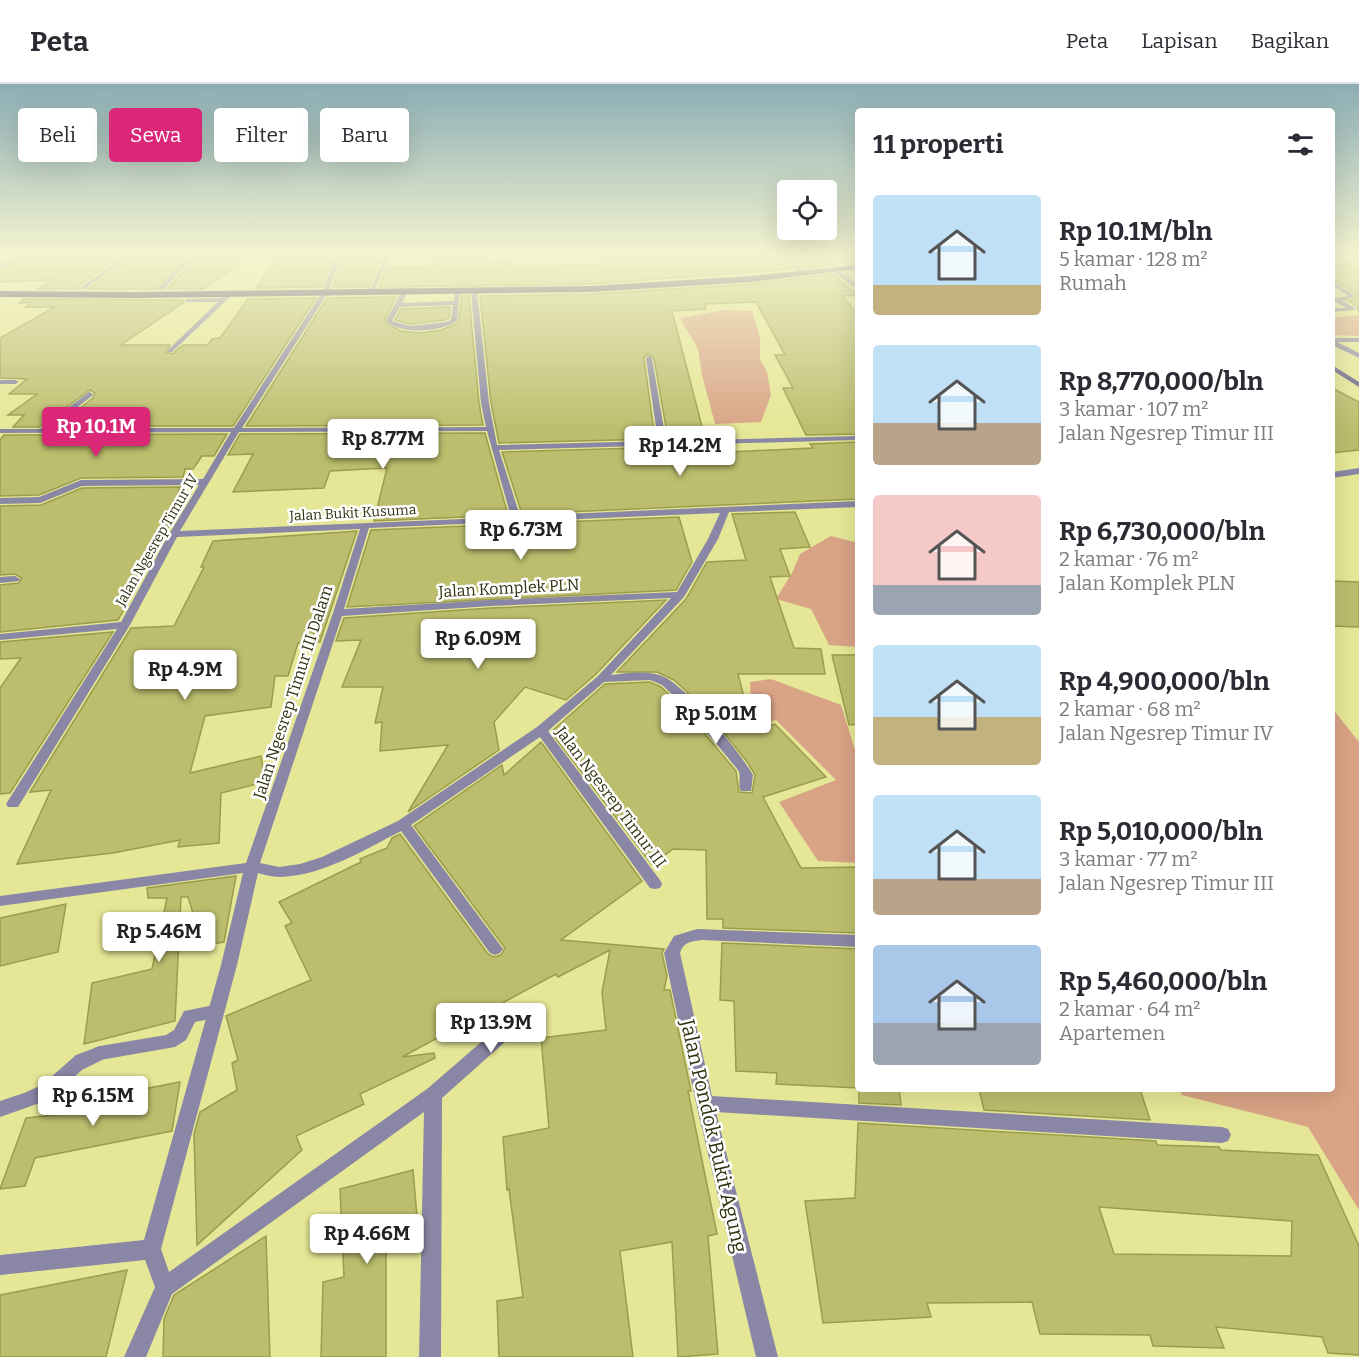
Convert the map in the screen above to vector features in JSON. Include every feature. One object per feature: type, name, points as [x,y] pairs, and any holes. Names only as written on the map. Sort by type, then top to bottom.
[{"type":"street","points":[[170,351],[210,311]]},
{"type":"street","name":"Jalan Ngesrep Timur IV","points":[[13,804],[124,626],[174,534],[236,431],[313,311]]},
{"type":"street","points":[[394,311],[389,321],[392,325],[406,328],[436,327],[454,321],[455,311]]},
{"type":"street","points":[[475,311],[478,354],[490,429],[516,519]]},
{"type":"street","points":[[1335,341],[1359,340]]},
{"type":"street","points":[[1335,343],[1359,356]]},
{"type":"street","points":[[649,358],[662,442]]},
{"type":"street","points":[[1335,368],[1359,386]]},
{"type":"street","points":[[0,382],[15,382]]},
{"type":"street","points":[[42,431],[89,394]]},
{"type":"street","points":[[0,431],[490,429]]},
{"type":"street","points":[[494,447],[855,438]]},
{"type":"street","points":[[1335,475],[1359,471]]},
{"type":"street","points":[[0,501],[40,500],[81,483],[206,482]]},
{"type":"street","name":"Jalan Bukit Kusuma","points":[[174,534],[855,504]]},
{"type":"street","name":"Jalan Ngesrep Timur III","points":[[0,901],[252,867],[279,872],[300,869],[327,861],[403,824],[541,730],[601,679],[680,595],[713,539],[726,510]]},
{"type":"street","name":"Jalan Ngesrep Timur III Dalam","points":[[151,1249],[214,1012],[229,965],[252,867],[365,526]]},
{"type":"street","points":[[0,580],[15,579]]},
{"type":"street","name":"Jalan Komplek PLN","points":[[338,612],[680,595]]},
{"type":"street","points":[[0,637],[124,626]]},
{"type":"street","points":[[601,679],[653,676],[664,680],[700,717],[743,768],[747,776],[746,788]]},
{"type":"street","name":"Jalan Ngesrep Timur III","points":[[541,730],[656,884]]},
{"type":"street","points":[[403,824],[495,949]]},
{"type":"street","name":"Jalan Pondok Bukit Agung","points":[[767,1357],[705,1103],[672,953],[674,945],[680,939],[702,934],[855,941]]},
{"type":"street","points":[[0,1109],[50,1089],[74,1065],[86,1057],[169,1042],[180,1035],[190,1016],[214,1012]]},
{"type":"street","points":[[135,1357],[165,1287],[433,1095],[500,1036]]},
{"type":"street","points":[[430,1357],[433,1095]]},
{"type":"street","points":[[705,1103],[1222,1135]]},
{"type":"street","points":[[0,1265],[151,1249],[165,1287]]},
{"type":"shaded area","points":[[715,311],[752,311],[760,338],[760,359],[767,372],[771,395],[761,422],[715,424],[702,375],[698,349],[680,318]]},
{"type":"shaded area","points":[[1359,315],[1359,336],[1335,335],[1335,318]]},
{"type":"shaded area","points":[[831,536],[855,542],[855,647],[829,645],[811,609],[776,599],[792,573],[800,554]]},
{"type":"shaded area","points":[[771,679],[841,705],[855,749],[855,863],[818,861],[779,802],[836,780],[776,720],[727,733],[721,720],[751,706],[750,682]]},
{"type":"shaded area","points":[[1335,712],[1359,742],[1359,1210],[1308,1127],[1182,1095],[1180,1092],[1335,1092]]},
{"type":"building","points":[[47,311],[170,311],[121,345],[170,345],[166,352],[172,354],[183,345],[208,345],[212,339],[220,338],[239,311],[307,311],[233,426],[57,426],[93,398],[95,393],[90,390],[39,427],[13,427],[24,415],[8,415],[37,394],[9,394],[27,379],[0,378],[0,338]]},
{"type":"building","points":[[319,311],[389,311],[384,322],[401,331],[421,333],[441,330],[458,323],[460,311],[470,311],[483,425],[246,426]]},
{"type":"building","points":[[400,311],[450,311],[449,318],[445,320],[411,324],[395,320]]},
{"type":"building","points":[[482,311],[672,311],[705,438],[668,439],[654,358],[648,354],[644,358],[655,439],[499,443],[491,403]]},
{"type":"building","points":[[761,311],[855,311],[855,434],[806,435],[783,388],[793,388],[775,355],[785,355]]},
{"type":"building","points":[[1335,390],[1359,402],[1359,450],[1335,453]]},
{"type":"building","points":[[485,433],[508,515],[374,521],[387,468],[330,471],[324,488],[233,492],[253,454],[228,455],[240,434]]},
{"type":"building","points":[[227,434],[214,456],[202,456],[193,469],[185,469],[183,477],[81,478],[39,495],[0,496],[0,440],[4,435]]},
{"type":"building","points":[[855,442],[855,499],[522,514],[502,452],[707,446],[709,453],[813,448],[810,444]]},
{"type":"building","points":[[180,487],[167,532],[118,620],[0,632],[0,585],[19,583],[22,578],[15,574],[0,575],[0,506],[41,505],[82,488]]},
{"type":"building","points":[[795,512],[810,547],[780,549],[790,576],[770,577],[794,648],[821,649],[825,674],[738,674],[753,731],[775,724],[826,777],[763,797],[801,868],[855,867],[855,933],[723,928],[723,919],[707,919],[706,850],[673,849],[652,865],[551,732],[605,684],[650,682],[661,687],[683,708],[736,771],[739,792],[752,793],[755,775],[748,763],[713,719],[674,680],[657,672],[617,672],[686,599],[707,562],[746,560],[732,514]]},
{"type":"building","points":[[679,517],[692,562],[676,590],[347,607],[371,530]]},
{"type":"building","points":[[357,531],[320,642],[298,643],[288,676],[275,676],[271,707],[205,716],[190,773],[261,756],[265,782],[221,793],[219,843],[178,847],[180,840],[113,853],[17,864],[51,790],[30,792],[131,628],[174,626],[204,567],[201,567],[213,541]]},
{"type":"building","points":[[1335,581],[1359,582],[1359,627],[1335,626]]},
{"type":"building","points":[[666,600],[595,675],[566,700],[525,687],[494,722],[499,750],[408,812],[448,745],[380,751],[382,722],[375,723],[383,687],[342,687],[361,640],[336,641],[344,618]]},
{"type":"building","points":[[113,632],[10,793],[0,794],[0,688],[21,658],[0,659],[0,642]]},
{"type":"building","points":[[832,655],[855,655],[855,724],[849,725]]},
{"type":"building","points":[[541,742],[642,881],[561,940],[664,949],[662,953],[667,976],[664,990],[670,990],[717,1234],[708,1236],[718,1354],[678,1357],[672,1242],[620,1251],[633,1357],[499,1357],[497,1301],[523,1297],[509,1189],[507,1190],[503,1137],[549,1128],[541,1038],[606,1030],[602,992],[610,950],[558,977],[556,974],[402,1057],[434,1053],[435,1058],[360,1094],[364,1104],[296,1136],[302,1150],[197,1245],[194,1134],[200,1112],[237,1090],[232,1063],[238,1060],[226,1016],[311,980],[285,926],[292,923],[279,902],[361,862],[360,859],[387,848],[392,838],[400,834],[488,954],[494,957],[501,955],[505,948],[414,826],[502,765],[504,775]]},
{"type":"building","points":[[236,876],[224,942],[206,945],[203,931],[202,942],[188,897],[181,897],[175,1021],[84,1044],[92,983],[152,969],[167,898],[148,898],[147,888]]},
{"type":"building","points":[[66,904],[58,952],[0,966],[0,918]]},
{"type":"building","points":[[722,943],[855,949],[855,1088],[776,1084],[777,1073],[736,1071],[734,1001],[720,1000]]},
{"type":"building","points":[[180,1082],[172,1131],[35,1158],[25,1186],[0,1189],[26,1118],[73,1113],[76,1102]]},
{"type":"building","points":[[859,1092],[899,1092],[901,1105],[859,1103]]},
{"type":"building","points":[[980,1092],[1141,1092],[1150,1120],[984,1110]]},
{"type":"building","points":[[858,1123],[1156,1141],[1157,1145],[1219,1147],[1221,1150],[1318,1155],[1359,1246],[1359,1355],[1328,1353],[1322,1337],[1216,1327],[1224,1348],[1153,1346],[1150,1335],[1040,1334],[1032,1302],[927,1303],[931,1317],[823,1323],[805,1201],[855,1198]],"holes":[[[1099,1207],[1292,1221],[1291,1256],[1114,1254]]]},
{"type":"building","points":[[413,1170],[419,1240],[386,1250],[386,1357],[321,1357],[323,1282],[344,1277],[340,1189]]},
{"type":"building","points":[[266,1236],[270,1357],[163,1357],[164,1319],[174,1295]]},
{"type":"building","points":[[127,1270],[106,1357],[0,1357],[0,1295]]}]
